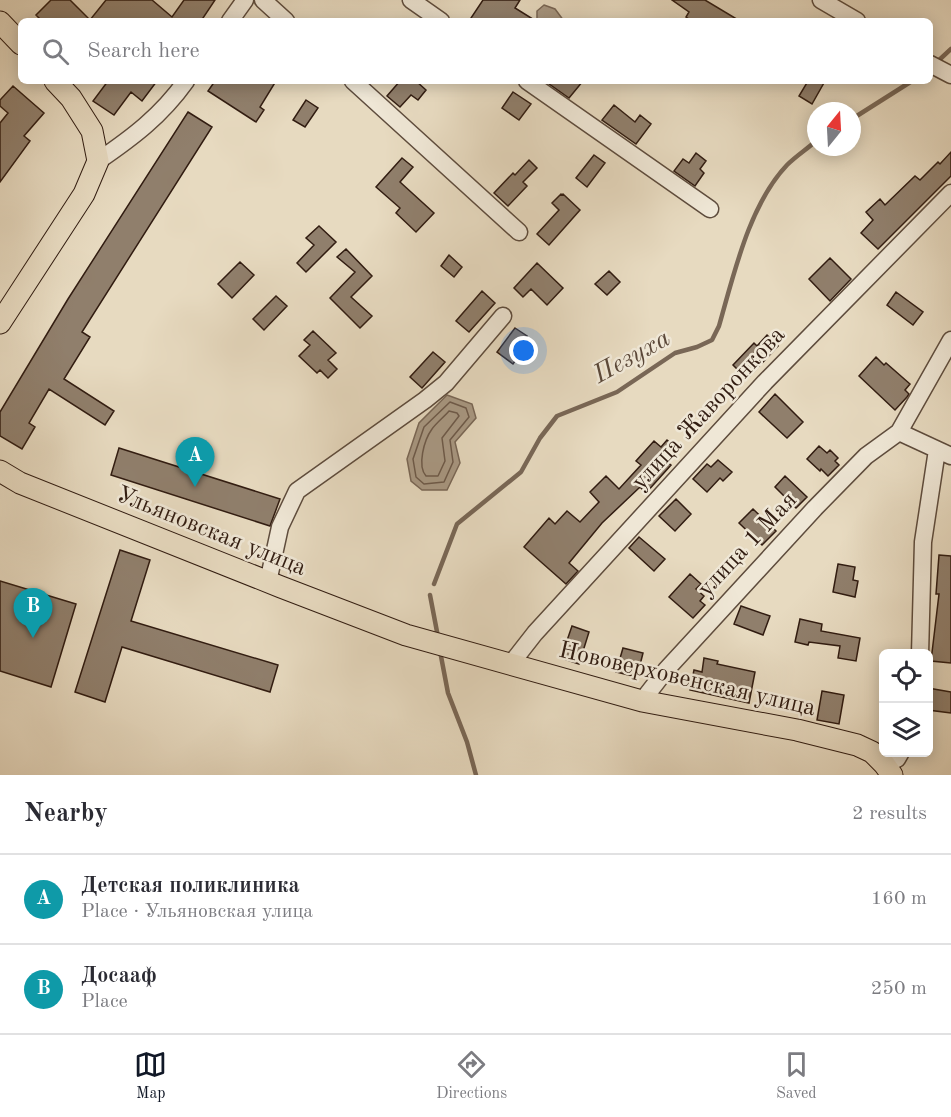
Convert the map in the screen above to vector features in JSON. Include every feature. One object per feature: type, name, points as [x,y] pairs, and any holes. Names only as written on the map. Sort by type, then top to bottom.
[{"type":"main road","points":[[0,22],[18,41]]},
{"type":"main road","points":[[0,323],[84,194],[98,161],[92,131],[71,98],[58,84]]},
{"type":"main road","name":"Ульяновская улица","points":[[0,471],[20,483],[268,582],[406,634]]},
{"type":"main road","name":"Нововерховенская улица","points":[[406,634],[642,701],[797,730],[857,745],[893,764]]},
{"type":"street","points":[[232,18],[245,0]]},
{"type":"street","points":[[263,0],[283,18]]},
{"type":"street","points":[[411,0],[437,18]]},
{"type":"street","points":[[821,0],[852,18]]},
{"type":"street","points":[[933,66],[948,74]]},
{"type":"street","points":[[98,161],[140,132],[184,84]]},
{"type":"street","points":[[356,84],[519,232]]},
{"type":"street","points":[[530,84],[710,209]]},
{"type":"street","name":"улица Жаворонкова","points":[[510,665],[535,633],[765,382],[951,193]]},
{"type":"street","points":[[268,582],[280,527],[297,491],[446,383],[503,316]]},
{"type":"street","points":[[920,649],[923,542],[944,453],[899,432],[951,340]]},
{"type":"street","name":"улица 1 Мая","points":[[642,701],[666,670],[814,508],[866,456],[899,432]]},
{"type":"water","points":[[544,5],[555,9],[562,18],[537,18],[537,11]]},
{"type":"water","points":[[447,395],[472,404],[476,418],[455,442],[460,463],[447,490],[422,490],[411,481],[407,459],[419,423]]},
{"type":"building","points":[[51,0],[70,0],[88,18],[39,18],[36,15]]},
{"type":"building","points":[[106,0],[152,0],[172,17],[184,0],[215,0],[203,18],[92,18]]},
{"type":"building","points":[[483,0],[520,0],[515,8],[531,18],[471,18]]},
{"type":"building","points":[[672,0],[705,0],[735,18],[688,18],[689,12]]},
{"type":"building","points":[[106,84],[155,84],[142,101],[131,92],[114,115],[93,101]]},
{"type":"building","points":[[213,84],[274,84],[260,107],[264,110],[256,122],[208,91]]},
{"type":"building","points":[[397,84],[419,84],[426,90],[418,100],[411,95],[400,107],[387,96]]},
{"type":"building","points":[[549,84],[581,84],[569,98]]},
{"type":"building","points":[[806,84],[823,84],[813,102],[799,96]]},
{"type":"building","points":[[13,86],[44,113],[24,136],[30,141],[0,182],[0,123],[8,113],[0,106],[0,100]]},
{"type":"building","points":[[513,92],[531,104],[519,120],[502,108]]},
{"type":"building","points":[[306,100],[318,108],[305,127],[293,120]]},
{"type":"building","points":[[614,105],[635,122],[640,115],[651,124],[636,144],[602,120]]},
{"type":"building","points":[[188,112],[212,127],[82,332],[90,337],[64,379],[114,411],[105,425],[49,389],[29,423],[35,427],[22,449],[0,436],[0,412],[68,299]]},
{"type":"building","points":[[951,152],[951,176],[878,249],[861,233],[873,220],[866,212],[880,199],[885,205],[915,176],[920,180]]},
{"type":"building","points":[[696,153],[706,161],[700,169],[704,173],[695,186],[674,171],[683,159],[689,163]]},
{"type":"building","points":[[594,155],[605,163],[587,187],[576,178]]},
{"type":"building","points":[[402,158],[413,167],[400,182],[434,213],[416,232],[396,213],[400,208],[376,187]]},
{"type":"building","points":[[529,160],[537,168],[523,182],[527,186],[508,206],[494,193]]},
{"type":"building","points":[[561,194],[580,210],[549,245],[537,234],[559,210],[552,203]]},
{"type":"building","points":[[319,226],[336,242],[306,272],[297,263],[314,245],[306,238]]},
{"type":"building","points":[[346,249],[372,276],[351,297],[372,316],[360,328],[330,298],[355,272],[337,257]]},
{"type":"building","points":[[449,255],[462,267],[454,277],[441,266]]},
{"type":"building","points":[[830,258],[851,279],[830,301],[809,279]]},
{"type":"building","points":[[240,262],[254,275],[232,298],[218,284]]},
{"type":"building","points":[[537,263],[563,288],[547,305],[531,289],[523,297],[514,288]]},
{"type":"building","points":[[609,271],[620,282],[607,295],[595,284]]},
{"type":"building","points":[[482,291],[495,303],[469,332],[456,321]]},
{"type":"building","points":[[896,292],[923,312],[913,325],[887,305]]},
{"type":"building","points":[[276,296],[287,306],[264,330],[253,319]]},
{"type":"building","points":[[515,328],[527,336],[523,341],[527,344],[513,364],[497,352]]},
{"type":"building","points":[[313,331],[336,353],[328,360],[337,369],[328,378],[320,370],[317,373],[299,356],[310,345],[304,340]]},
{"type":"building","points":[[767,335],[778,346],[747,379],[733,365],[754,343],[757,346]]},
{"type":"building","points":[[433,352],[445,362],[422,388],[410,377]]},
{"type":"building","points":[[876,357],[910,384],[905,390],[909,394],[895,410],[859,376]]},
{"type":"building","points":[[775,394],[803,422],[787,438],[759,412]]},
{"type":"building","points":[[667,440],[679,450],[667,462],[671,465],[646,493],[640,487],[602,523],[569,563],[578,571],[566,584],[524,547],[549,518],[555,524],[567,511],[580,522],[599,502],[590,492],[606,476],[619,489],[641,465],[636,461],[654,441],[661,447]]},
{"type":"building","points":[[819,446],[827,453],[830,450],[838,458],[835,461],[839,465],[828,476],[807,459]]},
{"type":"building","points":[[119,448],[280,499],[270,526],[111,475]]},
{"type":"building","points":[[718,460],[732,472],[723,481],[720,478],[707,492],[693,479],[707,464],[711,467]]},
{"type":"building","points":[[785,476],[807,497],[796,508],[775,487]]},
{"type":"building","points":[[676,499],[691,514],[675,531],[659,516]]},
{"type":"building","points":[[753,509],[776,531],[762,545],[739,523]]},
{"type":"building","points":[[639,537],[665,559],[654,571],[629,548]]},
{"type":"building","points":[[120,550],[150,560],[131,621],[278,665],[270,692],[122,647],[105,702],[75,692]]},
{"type":"building","points":[[939,555],[951,556],[951,663],[933,661],[939,594],[936,594]]},
{"type":"building","points":[[838,564],[855,567],[853,580],[858,581],[855,597],[833,592]]},
{"type":"building","points":[[690,574],[701,584],[696,589],[704,596],[700,601],[705,605],[693,618],[669,597]]},
{"type":"building","points":[[0,581],[76,604],[51,687],[0,671]]},
{"type":"building","points":[[741,606],[770,616],[763,635],[734,624]]},
{"type":"building","points":[[800,619],[822,624],[821,631],[860,638],[856,661],[838,658],[840,646],[809,642],[808,645],[795,642]]},
{"type":"building","points":[[572,626],[589,632],[579,664],[561,658]]},
{"type":"building","points":[[623,648],[643,653],[637,677],[616,672]]},
{"type":"building","points":[[704,658],[718,661],[717,664],[755,672],[749,703],[690,690],[694,670],[702,672]]},
{"type":"building","points":[[933,689],[951,692],[951,713],[933,711]]},
{"type":"building","points":[[822,691],[844,695],[839,724],[817,720]]},
{"type":"waterway","name":"Пезуха","points":[[937,62],[951,49]]},
{"type":"waterway","name":"Пезуха","points":[[861,113],[907,84]]},
{"type":"waterway","name":"Пезуха","points":[[434,584],[457,524],[521,472],[540,438],[557,416],[617,392],[675,353],[712,340],[719,326],[744,241],[762,200],[787,165],[807,148]]},
{"type":"waterway","name":"Пезуха","points":[[430,595],[438,637]]},
{"type":"waterway","name":"Пезуха","points":[[440,651],[448,693],[467,742],[476,775]]},
{"type":"place","name":"Детская поликлиника","points":[[195,487]]},
{"type":"place","name":"Досааф","points":[[33,638]]}]
